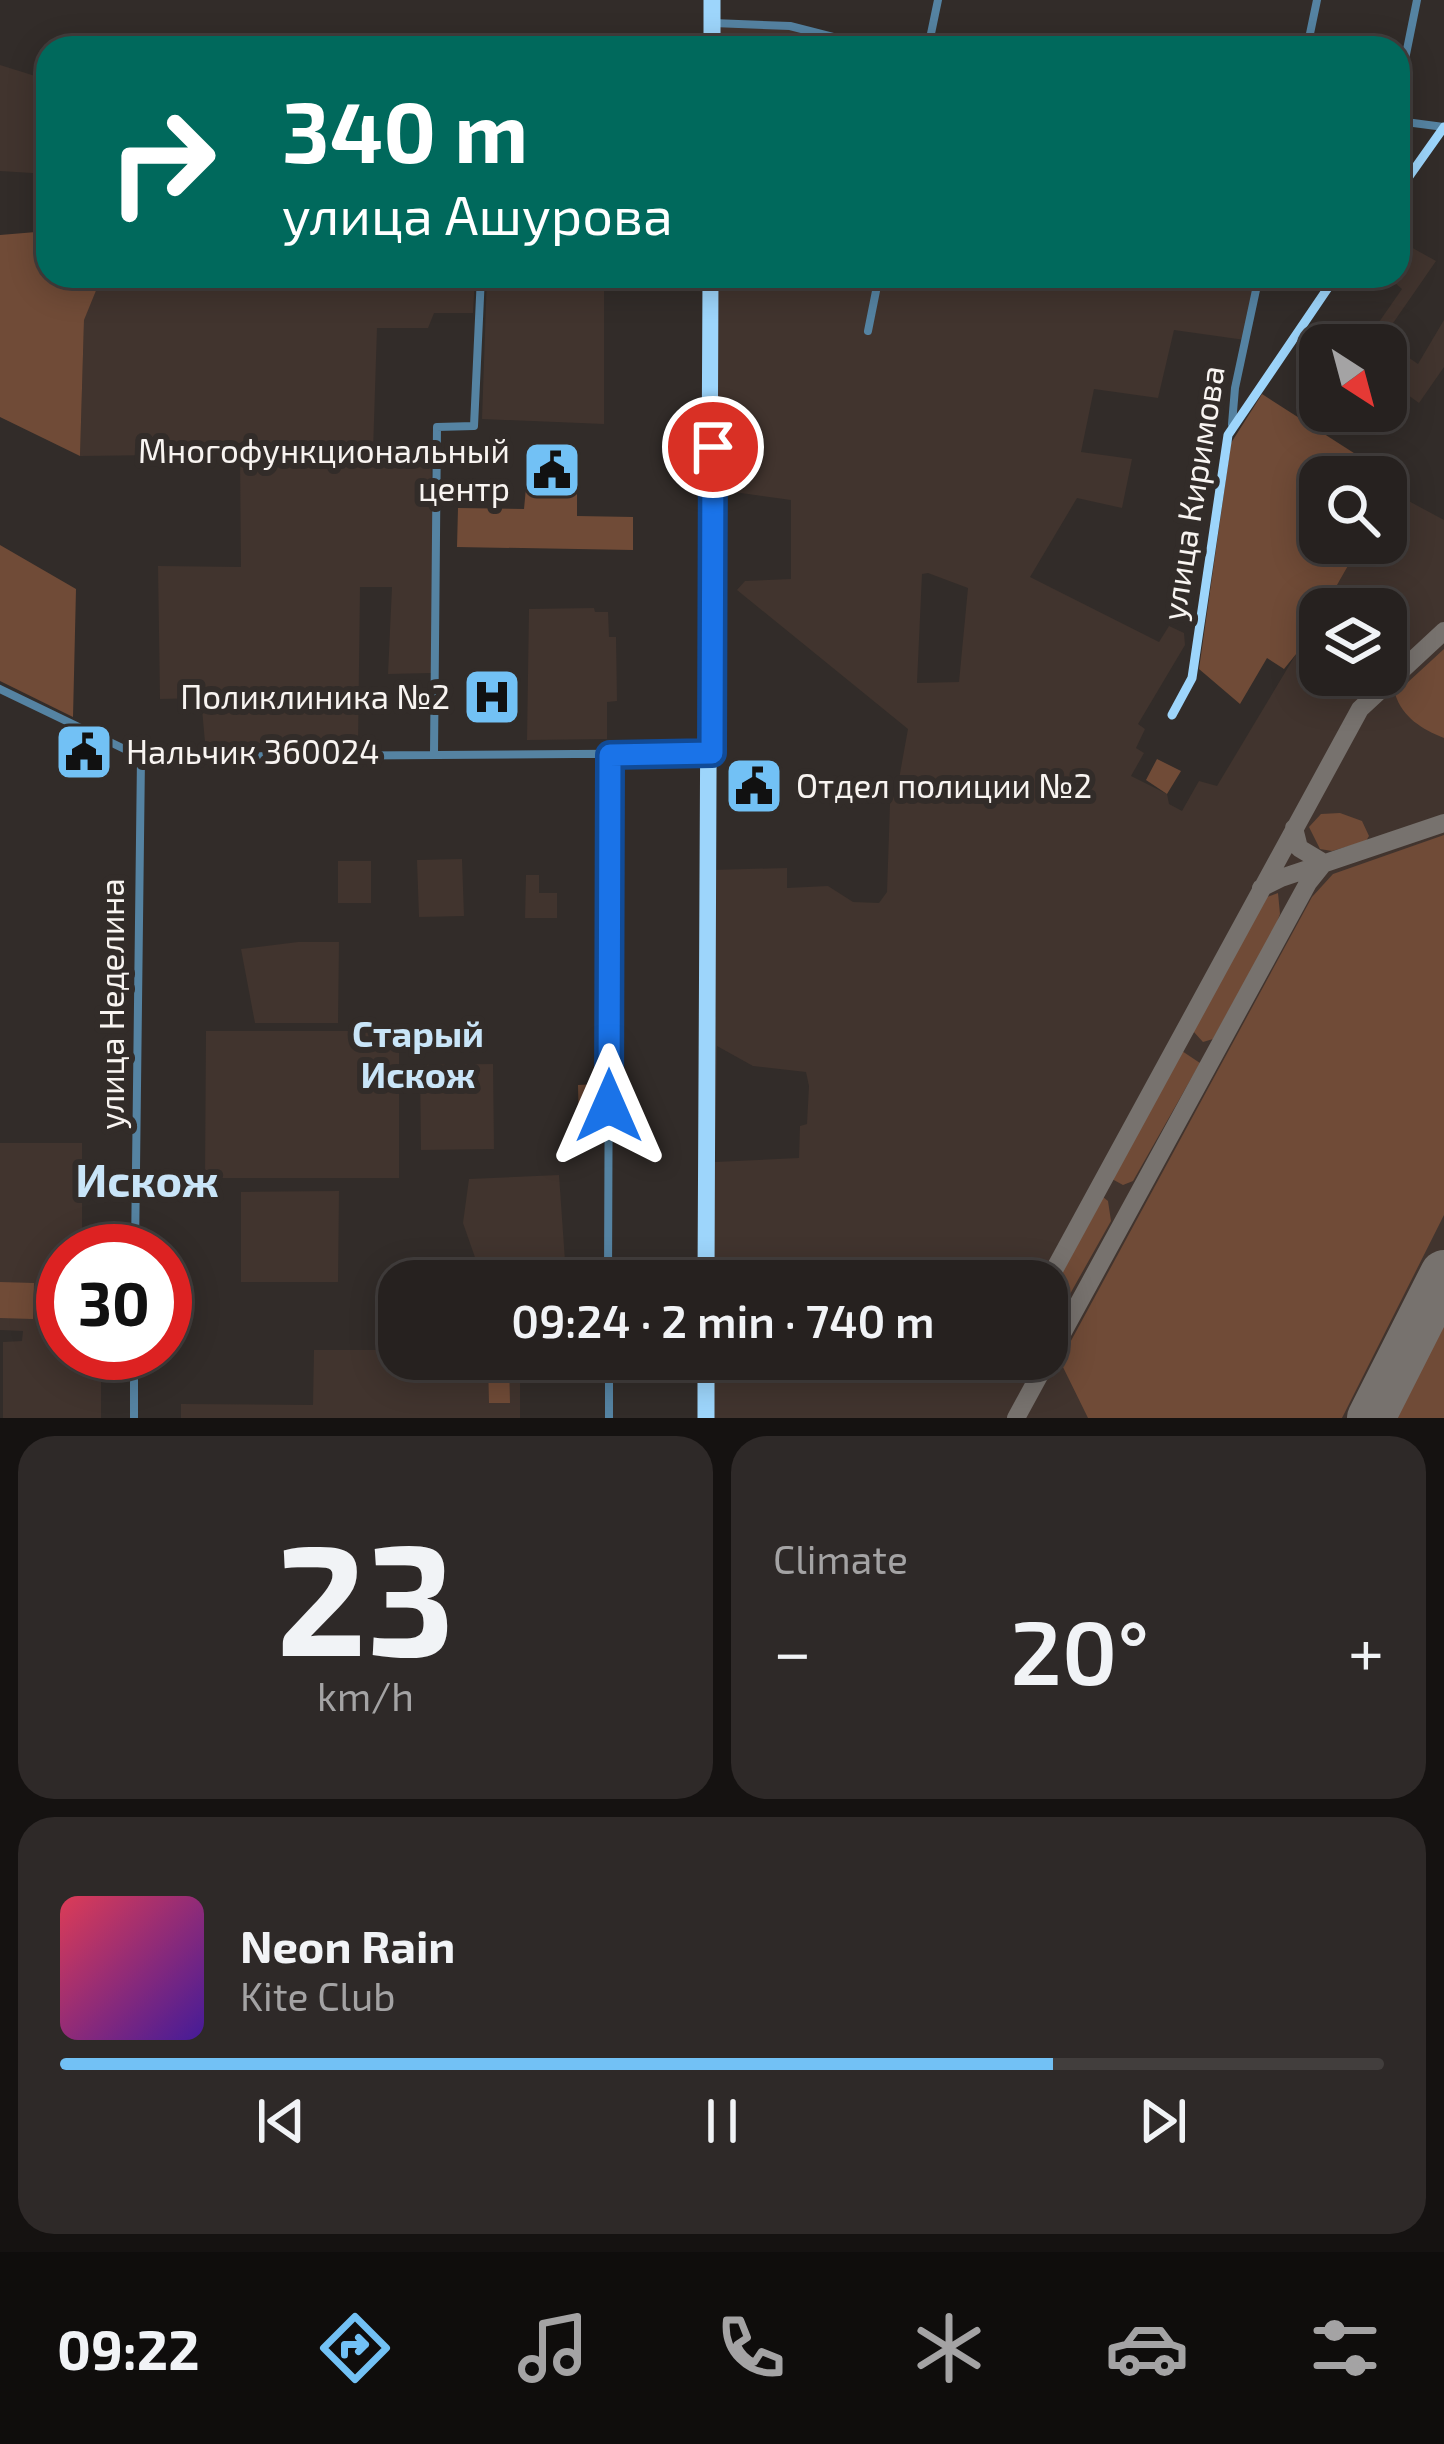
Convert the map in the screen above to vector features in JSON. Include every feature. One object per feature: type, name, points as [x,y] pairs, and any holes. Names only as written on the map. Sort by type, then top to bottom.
[{"type":"main road","points":[[712,0],[712,36]]},
{"type":"main road","points":[[1410,175],[1444,127]]},
{"type":"main road","points":[[706,1260],[711,288]]},
{"type":"main road","points":[[1232,424],[1328,288]]},
{"type":"main road","name":"улица Киримова","points":[[1172,715],[1192,678],[1232,424]]},
{"type":"main road","points":[[706,1380],[706,1418]]},
{"type":"street","points":[[930,36],[938,0]]},
{"type":"street","points":[[1310,36],[1317,0]]},
{"type":"street","points":[[1410,36],[1417,0]]},
{"type":"street","points":[[712,23],[790,26],[829,36]]},
{"type":"street","points":[[1410,123],[1444,127]]},
{"type":"street","points":[[434,754],[437,428],[474,426],[480,288]]},
{"type":"street","points":[[868,331],[877,288]]},
{"type":"street","name":"улица Киримова","points":[[1232,424],[1256,288]]},
{"type":"street","points":[[0,688],[141,757],[707,753]]},
{"type":"street","points":[[608,1260],[610,755]]},
{"type":"street","name":"улица Неделина","points":[[135,1224],[141,757]]},
{"type":"street","points":[[134,1380],[134,1418]]},
{"type":"street","points":[[609,1380],[609,1418]]},
{"type":"shaded area","points":[[734,21],[825,36],[716,36],[716,22]]},
{"type":"shaded area","points":[[0,65],[36,76],[36,173],[0,171]]},
{"type":"shaded area","points":[[36,232],[36,288],[97,288],[84,320],[80,456],[0,417],[0,235]]},
{"type":"shaded area","points":[[1410,247],[1436,261],[1392,324],[1378,324],[1401,288],[1410,288]]},
{"type":"shaded area","points":[[97,288],[474,288],[473,313],[434,313],[428,328],[377,328],[373,452],[431,454],[435,585],[431,673],[388,674],[392,587],[360,587],[358,746],[205,742],[201,698],[160,699],[158,566],[241,567],[240,454],[80,456],[84,319]]},
{"type":"shaded area","points":[[487,288],[604,288],[604,424],[482,419]]},
{"type":"shaded area","points":[[714,288],[1256,288],[1245,340],[1174,330],[1158,398],[1094,389],[1081,452],[1132,459],[1122,508],[1077,498],[1030,577],[1159,642],[1169,626],[1184,633],[1185,645],[1138,724],[1145,729],[1136,748],[1144,753],[1131,776],[1167,794],[1169,804],[1182,811],[1199,781],[1217,786],[1299,649],[1299,696],[1407,696],[1407,588],[1335,588],[1349,564],[1407,564],[1407,500],[1444,520],[1444,1418],[710,1418],[710,1380],[1068,1380],[1068,1260],[710,1260],[712,870],[787,868],[787,888],[828,886],[853,902],[879,903],[887,892],[890,804],[908,729],[737,590],[745,581],[791,579],[791,500],[713,489]],"holes":[[[922,574],[968,588],[959,682],[917,683]],[[717,1046],[753,1066],[806,1072],[807,1124],[800,1126],[799,1158],[715,1162]]]},
{"type":"shaded area","points":[[1444,320],[1444,367],[1419,403],[1407,394],[1407,356],[1418,364]]},
{"type":"shaded area","points":[[1262,394],[1299,418],[1299,432],[1321,432],[1359,456],[1299,456],[1299,564],[1349,564],[1335,588],[1299,588],[1299,650],[1284,669],[1267,658],[1240,704],[1199,669],[1231,443]]},
{"type":"shaded area","points":[[526,488],[577,489],[577,516],[633,517],[633,550],[457,547],[458,508],[524,509]]},
{"type":"shaded area","points":[[0,545],[76,589],[73,717],[0,681]]},
{"type":"shaded area","points":[[529,609],[608,612],[609,637],[616,637],[617,701],[607,702],[607,739],[527,740]]},
{"type":"shaded area","points":[[1444,649],[1444,738],[1414,722],[1403,710],[1396,696],[1407,696],[1407,683]]},
{"type":"shaded area","points":[[1157,759],[1181,771],[1167,794],[1146,780]]},
{"type":"shaded area","points":[[1340,813],[1362,821],[1369,836],[1332,851],[1320,849],[1309,827],[1321,814]]},
{"type":"shaded area","points":[[1444,835],[1444,1215],[1342,1418],[1088,1418],[1068,1377],[1068,1346],[1312,897],[1333,874]]},
{"type":"shaded area","points":[[462,859],[464,916],[419,917],[417,860]]},
{"type":"shaded area","points":[[338,861],[371,861],[371,903],[338,903]]},
{"type":"shaded area","points":[[526,875],[539,875],[539,893],[557,893],[557,918],[525,918]]},
{"type":"shaded area","points":[[1278,893],[1276,925],[1213,1039],[1203,1042],[1193,1031],[1267,897]]},
{"type":"shaded area","points":[[339,942],[338,1023],[255,1023],[241,949]]},
{"type":"shaded area","points":[[206,1031],[399,1031],[399,1178],[205,1178]]},
{"type":"shaded area","points":[[1182,1051],[1200,1063],[1133,1181],[1123,1185],[1112,1179]]},
{"type":"shaded area","points":[[493,1064],[494,1149],[421,1150],[420,1065]]},
{"type":"shaded area","points":[[598,1084],[599,1125],[579,1126],[578,1085]]},
{"type":"shaded area","points":[[0,1143],[82,1143],[82,1224],[36,1224],[36,1380],[101,1380],[101,1418],[3,1418],[3,1342],[22,1341],[23,1331],[0,1330]]},
{"type":"shaded area","points":[[559,1175],[565,1260],[476,1260],[463,1223],[469,1179]]},
{"type":"shaded area","points":[[339,1191],[338,1282],[241,1282],[241,1192]]},
{"type":"shaded area","points":[[1103,1197],[1111,1221],[1068,1298],[1068,1261]]},
{"type":"shaded area","points":[[0,1282],[34,1283],[33,1319],[0,1318]]},
{"type":"shaded area","points":[[1444,1324],[1444,1418],[1396,1418]]},
{"type":"shaded area","points":[[314,1350],[378,1350],[378,1380],[520,1380],[520,1418],[181,1418],[181,1404],[313,1405]]},
{"type":"shaded area","points":[[488,1380],[509,1380],[510,1403],[489,1403]]},
{"type":"taxiway","points":[[1060,1260],[1360,709],[1444,631]]},
{"type":"taxiway","points":[[1261,888],[1444,823]]},
{"type":"taxiway","points":[[1294,828],[1299,848],[1324,863]]},
{"type":"taxiway","points":[[1016,1418],[1308,883],[1324,863]]},
{"type":"runway","points":[[1371,1418],[1444,1274]]},
{"type":"place","name":"Многофункциональный центр","points":[[552,470]]},
{"type":"place","name":"Поликлиника №2","points":[[492,697]]},
{"type":"place","name":"Нальчик 360024","points":[[84,752]]},
{"type":"place","name":"Отдел полиции №2","points":[[754,786]]},
{"type":"district","name":"Старый Искож","points":[[418,1054]]},
{"type":"district","name":"Искож","points":[[147,1181]]},
{"type":"route","points":[[609,1106],[610,755],[712,753],[713,447]]}]
